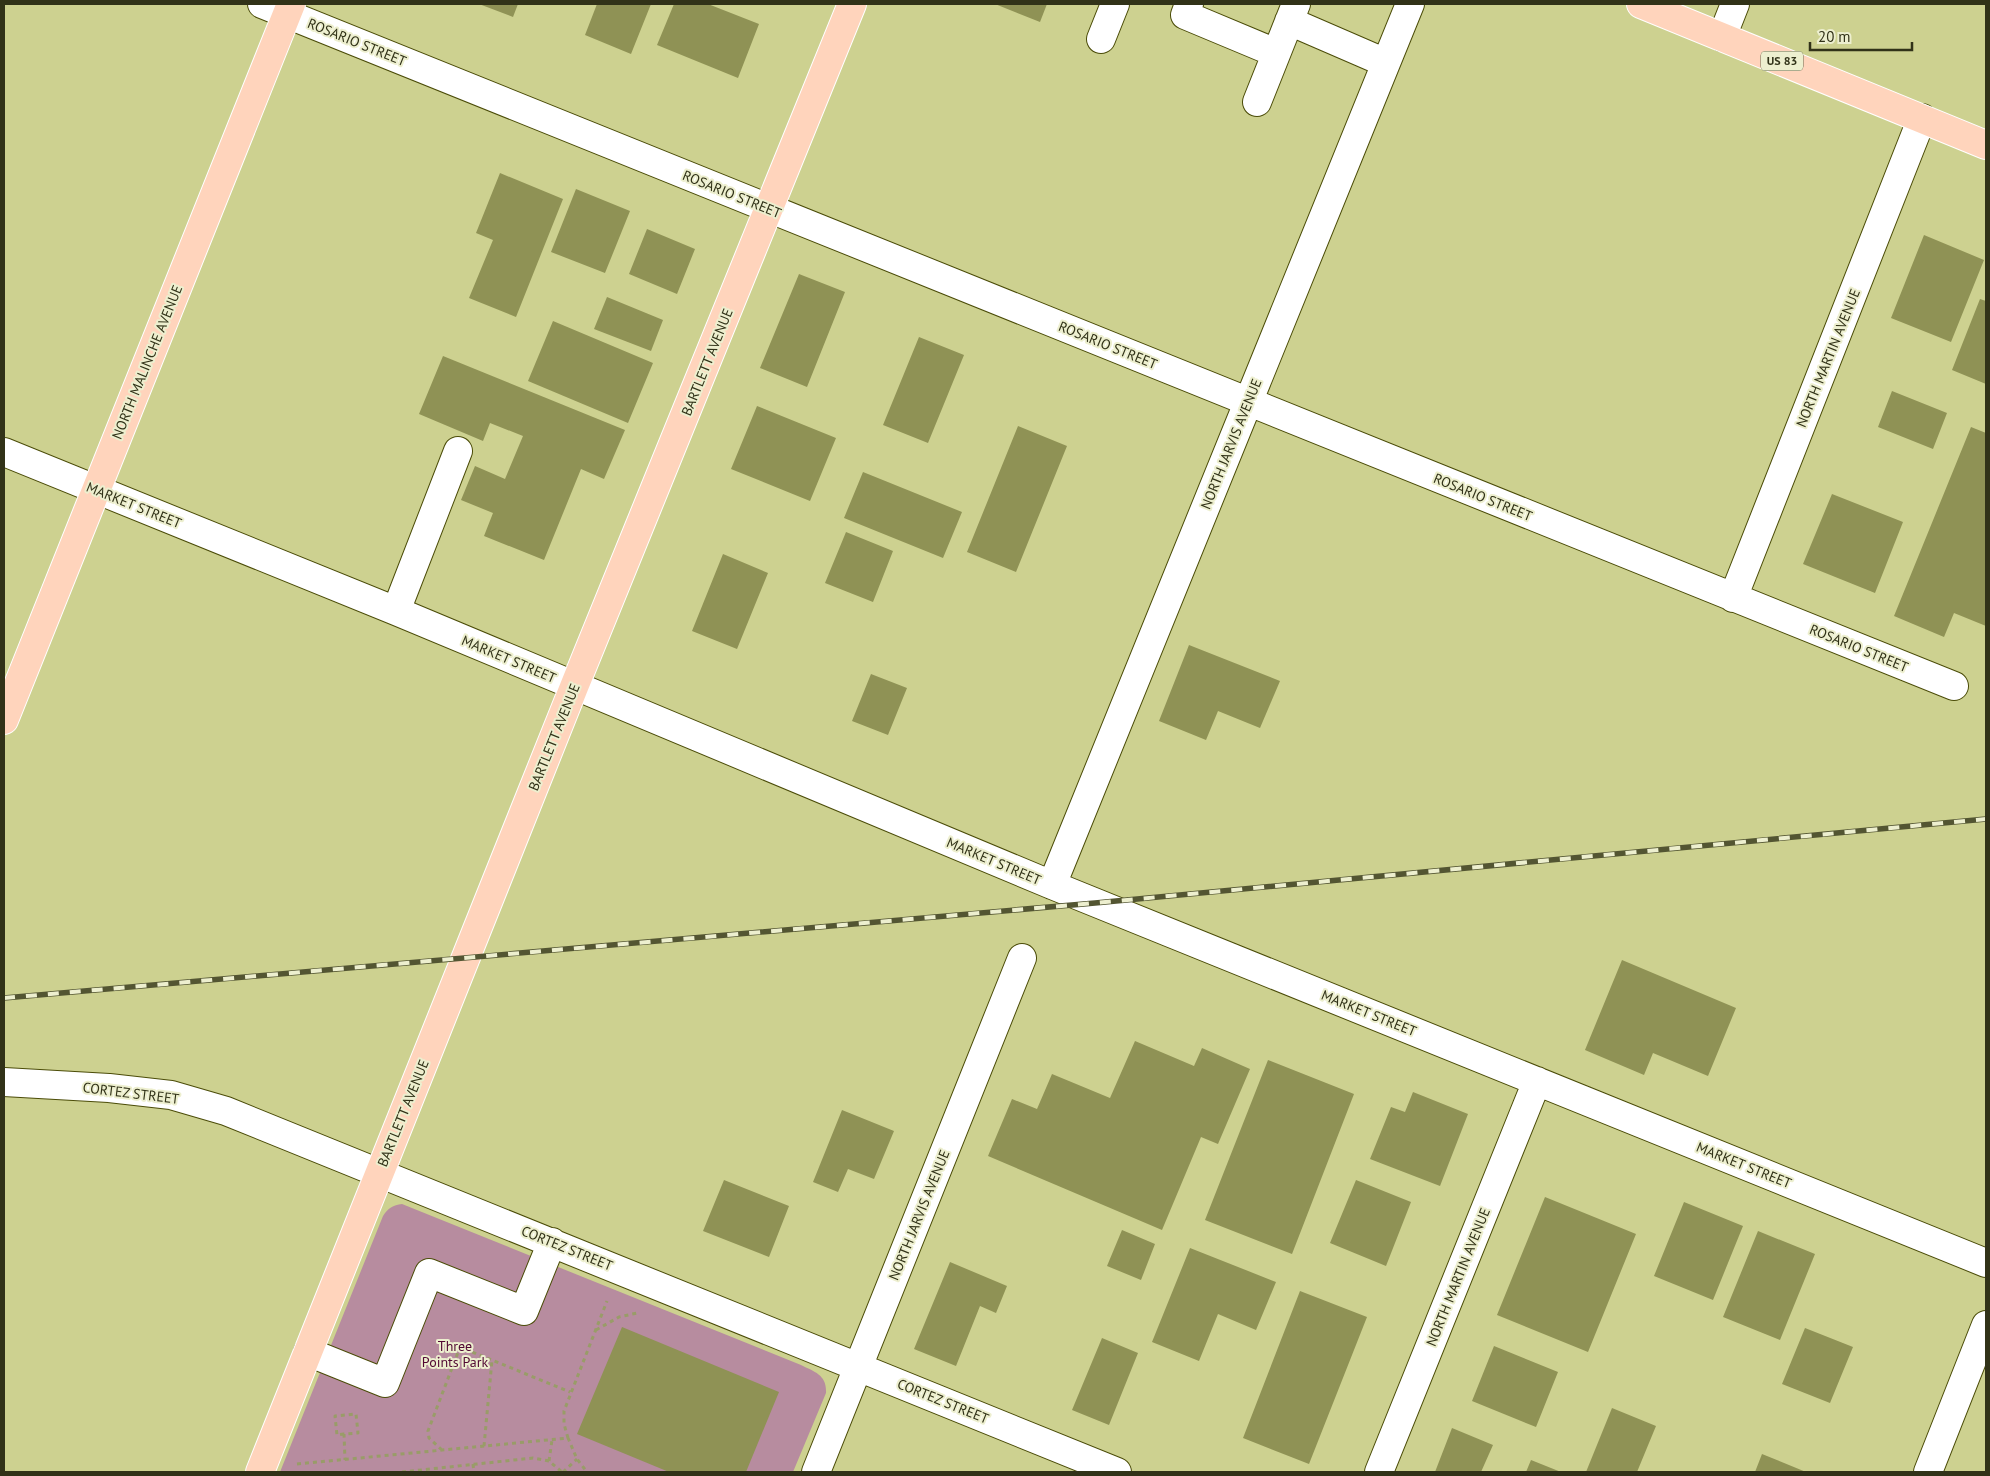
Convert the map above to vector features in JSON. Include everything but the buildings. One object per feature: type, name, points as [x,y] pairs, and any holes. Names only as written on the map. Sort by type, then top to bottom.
[{"type":"main road","name":"BARTLETT AVENUE","points":[[260,1472],[379,1172],[468,957],[574,687],[852,4]]},
{"type":"main road","name":"US 83","points":[[1641,4],[1986,145]]},
{"type":"main road","name":"NORTH MALINCHE AVENUE","points":[[4,720],[289,9]]},
{"type":"street","name":"ROSARIO STREET","points":[[262,4],[289,9],[770,209],[1954,686]]},
{"type":"street","points":[[1101,39],[1115,4]]},
{"type":"street","points":[[1189,4],[1184,15],[1276,53]]},
{"type":"street","name":"NORTH JARVIS AVENUE","points":[[1052,885],[1410,4]]},
{"type":"street","points":[[1722,37],[1735,4]]},
{"type":"street","points":[[1257,102],[1293,12],[1386,63]]},
{"type":"street","name":"NORTH MARTIN AVENUE","points":[[1733,598],[1922,118]]},
{"type":"street","points":[[396,611],[458,451]]},
{"type":"street","name":"MARKET STREET","points":[[4,452],[396,611],[574,687],[1052,885],[1986,1263]]},
{"type":"street","name":"NORTH JARVIS AVENUE","points":[[816,1472],[1022,958]]},
{"type":"street","name":"NORTH MARTIN AVENUE","points":[[1379,1472],[1537,1081]]},
{"type":"street","name":"CORTEZ STREET","points":[[4,1082],[109,1088],[171,1095],[226,1111],[1116,1472]]},
{"type":"street","points":[[308,1352],[385,1383],[429,1273],[524,1310],[552,1242]]},
{"type":"street","points":[[1928,1472],[1986,1325]]},
{"type":"path","points":[[587,1472],[577,1459],[568,1438],[564,1424],[564,1411],[607,1301]]},
{"type":"path","points":[[595,1331],[619,1317],[637,1313]]},
{"type":"path","points":[[442,1450],[429,1438],[428,1431],[460,1347],[570,1392]]},
{"type":"path","points":[[484,1446],[492,1360]]},
{"type":"path","points":[[356,1414],[358,1433],[344,1434],[336,1435],[335,1416],[356,1414]]},
{"type":"path","points":[[344,1434],[345,1460]]},
{"type":"path","points":[[294,1465],[568,1438]]},
{"type":"path","points":[[549,1461],[552,1440]]},
{"type":"path","points":[[402,1472],[533,1458],[549,1461],[563,1472],[577,1459]]},
{"type":"path","points":[[473,1464],[474,1472]]},
{"type":"green space","name":"Three Points Park","points":[[402,1204],[815,1372],[822,1378],[826,1387],[826,1393],[793,1472],[280,1472],[383,1216],[391,1207]]},
{"type":"railway","points":[[4,998],[1095,903],[1986,819]]}]
